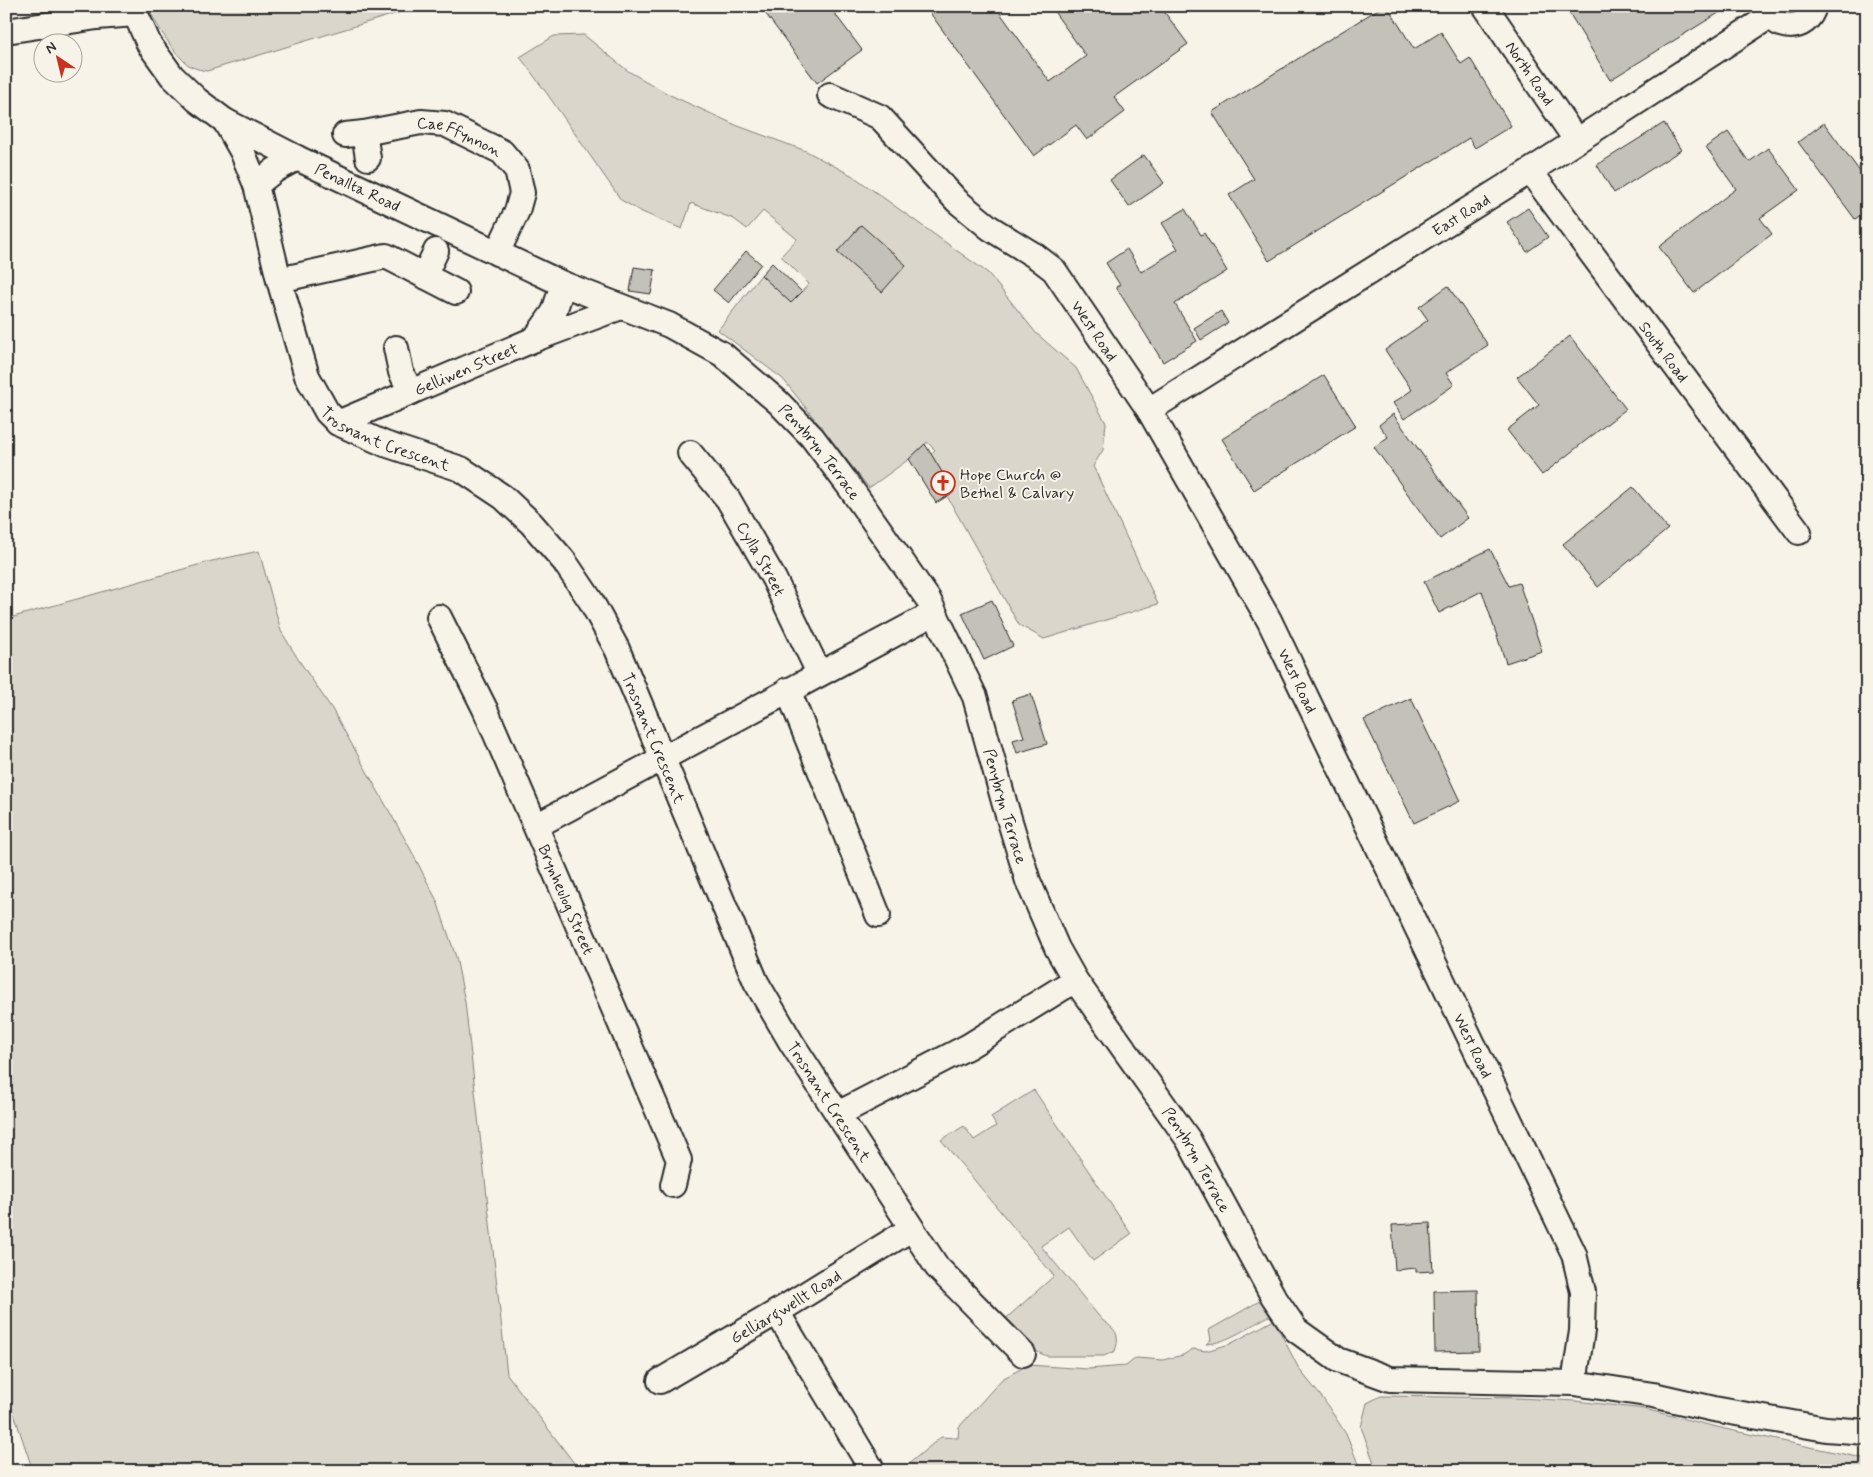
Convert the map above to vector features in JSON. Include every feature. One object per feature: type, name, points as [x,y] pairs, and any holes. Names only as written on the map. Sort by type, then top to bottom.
[{"type":"street","name":"North Road","points":[[1485,6],[1576,140]]},
{"type":"street","name":"East Road","points":[[1149,410],[1530,171],[1768,11],[1782,25],[1796,26],[1809,18],[1814,6]]},
{"type":"street","points":[[6,31],[134,10]]},
{"type":"street","name":"Penallta Road","points":[[134,10],[149,44],[172,76],[197,100],[224,121],[297,158],[563,284],[621,307]]},
{"type":"street","name":"West Road","points":[[830,95],[880,118],[957,201],[990,228],[1037,257],[1054,270],[1149,410],[1269,620],[1574,1254],[1583,1292],[1582,1331],[1574,1383]]},
{"type":"street","name":"Trosnant Crescent","points":[[224,121],[242,151],[256,185],[279,280],[307,376],[327,412],[338,424],[385,444],[461,469],[503,497],[531,524],[564,561],[591,601],[617,649],[756,982],[791,1042],[937,1267],[1023,1354]]},
{"type":"street","name":"Cae Ffynnon","points":[[368,158],[354,134],[421,122],[445,124],[502,152],[517,170],[522,193],[517,211],[497,252]]},
{"type":"street","points":[[256,185],[275,170],[297,158]]},
{"type":"street","name":"South Road","points":[[1530,171],[1799,532]]},
{"type":"street","points":[[424,276],[436,251]]},
{"type":"street","points":[[279,280],[386,256],[456,292]]},
{"type":"street","name":"Gelliwen Street","points":[[338,424],[534,339],[554,312],[563,284]]},
{"type":"street","points":[[534,339],[621,307]]},
{"type":"street","name":"Penybryn Terrace","points":[[621,307],[669,325],[722,354],[778,402],[812,437],[849,486],[928,599],[975,697],[1028,880],[1057,948],[1075,980],[1188,1139],[1273,1296],[1296,1330],[1338,1360],[1390,1379],[1574,1383],[1653,1395],[1826,1430],[1867,1432]]},
{"type":"street","points":[[396,348],[401,372],[411,392]]},
{"type":"street","points":[[381,405],[385,444]]},
{"type":"street","name":"Cylla Street","points":[[690,452],[728,499],[774,579],[819,673]]},
{"type":"street","points":[[536,826],[934,612]]},
{"type":"street","name":"Brynheulog Street","points":[[439,617],[485,709],[679,1160],[673,1185]]},
{"type":"street","points":[[788,690],[878,915]]},
{"type":"street","points":[[838,1114],[969,1046],[1075,980]]},
{"type":"street","name":"Gelliargwellt Road","points":[[660,1381],[777,1312],[911,1229]]},
{"type":"street","points":[[777,1312],[871,1468]]},
{"type":"shaded area","points":[[147,6],[421,6],[207,71],[192,67],[179,56]]},
{"type":"shaded area","points":[[584,35],[628,71],[670,95],[738,126],[806,151],[853,176],[988,273],[1036,333],[1076,368],[1106,423],[1103,450],[1093,466],[1158,604],[1044,639],[1019,625],[947,496],[954,492],[931,454],[935,450],[927,442],[909,459],[869,488],[783,379],[718,330],[761,275],[791,303],[809,284],[781,256],[797,239],[763,211],[747,229],[734,219],[691,203],[682,229],[642,212],[621,200],[520,57],[554,36]]},
{"type":"shaded area","points":[[259,551],[281,631],[332,709],[411,850],[437,901],[456,957],[465,1002],[507,1374],[580,1471],[33,1471],[6,1390],[6,619],[212,561]]},
{"type":"shaded area","points":[[1034,1090],[1131,1234],[1093,1261],[1069,1227],[1041,1246],[1102,1320],[1116,1332],[1117,1345],[1115,1351],[1104,1356],[1047,1356],[1030,1349],[1003,1321],[1054,1276],[941,1140],[964,1126],[974,1140],[996,1126],[991,1117]]},
{"type":"shaded area","points":[[1263,1299],[1271,1315],[1231,1337],[1206,1344],[1211,1340],[1209,1330]]},
{"type":"shaded area","points":[[1274,1320],[1299,1369],[1324,1400],[1346,1434],[1361,1471],[900,1471],[941,1437],[958,1438],[959,1427],[1002,1379],[1028,1365],[1088,1369],[1126,1366],[1136,1358],[1163,1360],[1183,1355],[1193,1349],[1206,1351],[1230,1344]]},
{"type":"shaded area","points":[[1381,1396],[1518,1398],[1576,1401],[1644,1409],[1725,1429],[1867,1459],[1867,1471],[1377,1471],[1361,1427],[1367,1403]]},
{"type":"building","points":[[760,6],[829,6],[862,50],[817,83]]},
{"type":"building","points":[[925,6],[995,6],[1050,82],[1086,56],[1050,6],[1160,6],[1188,44],[1114,97],[1125,112],[1087,140],[1076,125],[1034,156]]},
{"type":"building","points":[[1383,6],[1387,6],[1414,49],[1441,32],[1461,64],[1470,58],[1511,126],[1475,148],[1469,138],[1269,261],[1229,195],[1254,179],[1212,112]]},
{"type":"building","points":[[1565,6],[1730,6],[1610,80]]},
{"type":"building","points":[[1664,123],[1681,150],[1614,193],[1597,165]]},
{"type":"building","points":[[1824,123],[1867,181],[1867,211],[1855,219],[1798,142]]},
{"type":"building","points":[[1728,132],[1749,162],[1768,148],[1799,190],[1760,218],[1772,234],[1694,293],[1659,247],[1736,189],[1706,147]]},
{"type":"building","points":[[1144,155],[1164,183],[1129,207],[1110,180]]},
{"type":"building","points":[[1528,208],[1548,237],[1527,252],[1507,222]]},
{"type":"building","points":[[1185,209],[1201,235],[1204,233],[1227,271],[1175,304],[1197,341],[1163,362],[1116,287],[1120,285],[1106,263],[1127,249],[1141,272],[1178,249],[1162,223]]},
{"type":"building","points":[[861,225],[906,265],[882,292],[837,252]]},
{"type":"building","points":[[746,251],[761,264],[729,303],[713,290]]},
{"type":"building","points":[[772,263],[802,292],[791,303],[761,275]]},
{"type":"building","points":[[634,267],[655,270],[651,294],[630,291]]},
{"type":"building","points":[[1448,286],[1488,345],[1446,373],[1454,385],[1404,419],[1393,403],[1412,390],[1385,350],[1428,320],[1419,307]]},
{"type":"building","points":[[1221,311],[1228,323],[1201,340],[1194,328]]},
{"type":"building","points":[[1570,336],[1626,409],[1542,475],[1507,430],[1539,405],[1517,377]]},
{"type":"building","points":[[1324,375],[1356,426],[1254,490],[1222,439]]},
{"type":"building","points":[[1393,414],[1468,518],[1440,539],[1374,447],[1388,437],[1379,425]]},
{"type":"building","points":[[925,444],[954,492],[936,503],[909,459]]},
{"type":"building","points":[[1633,487],[1668,529],[1598,587],[1563,544]]},
{"type":"building","points":[[1490,549],[1509,586],[1519,583],[1542,651],[1506,663],[1482,591],[1439,613],[1424,582]]},
{"type":"building","points":[[992,600],[1013,646],[984,660],[962,613]]},
{"type":"building","points":[[1031,694],[1047,744],[1017,753],[1013,740],[1024,737],[1012,700]]},
{"type":"building","points":[[1411,698],[1460,801],[1414,823],[1364,720]]},
{"type":"building","points":[[1430,1223],[1433,1271],[1416,1272],[1416,1268],[1395,1270],[1392,1225]]},
{"type":"building","points":[[1478,1290],[1479,1351],[1435,1352],[1434,1291]]},
{"type":"place","name":"Hope Church @ Bethel & Calvary","points":[[943,483]]}]
